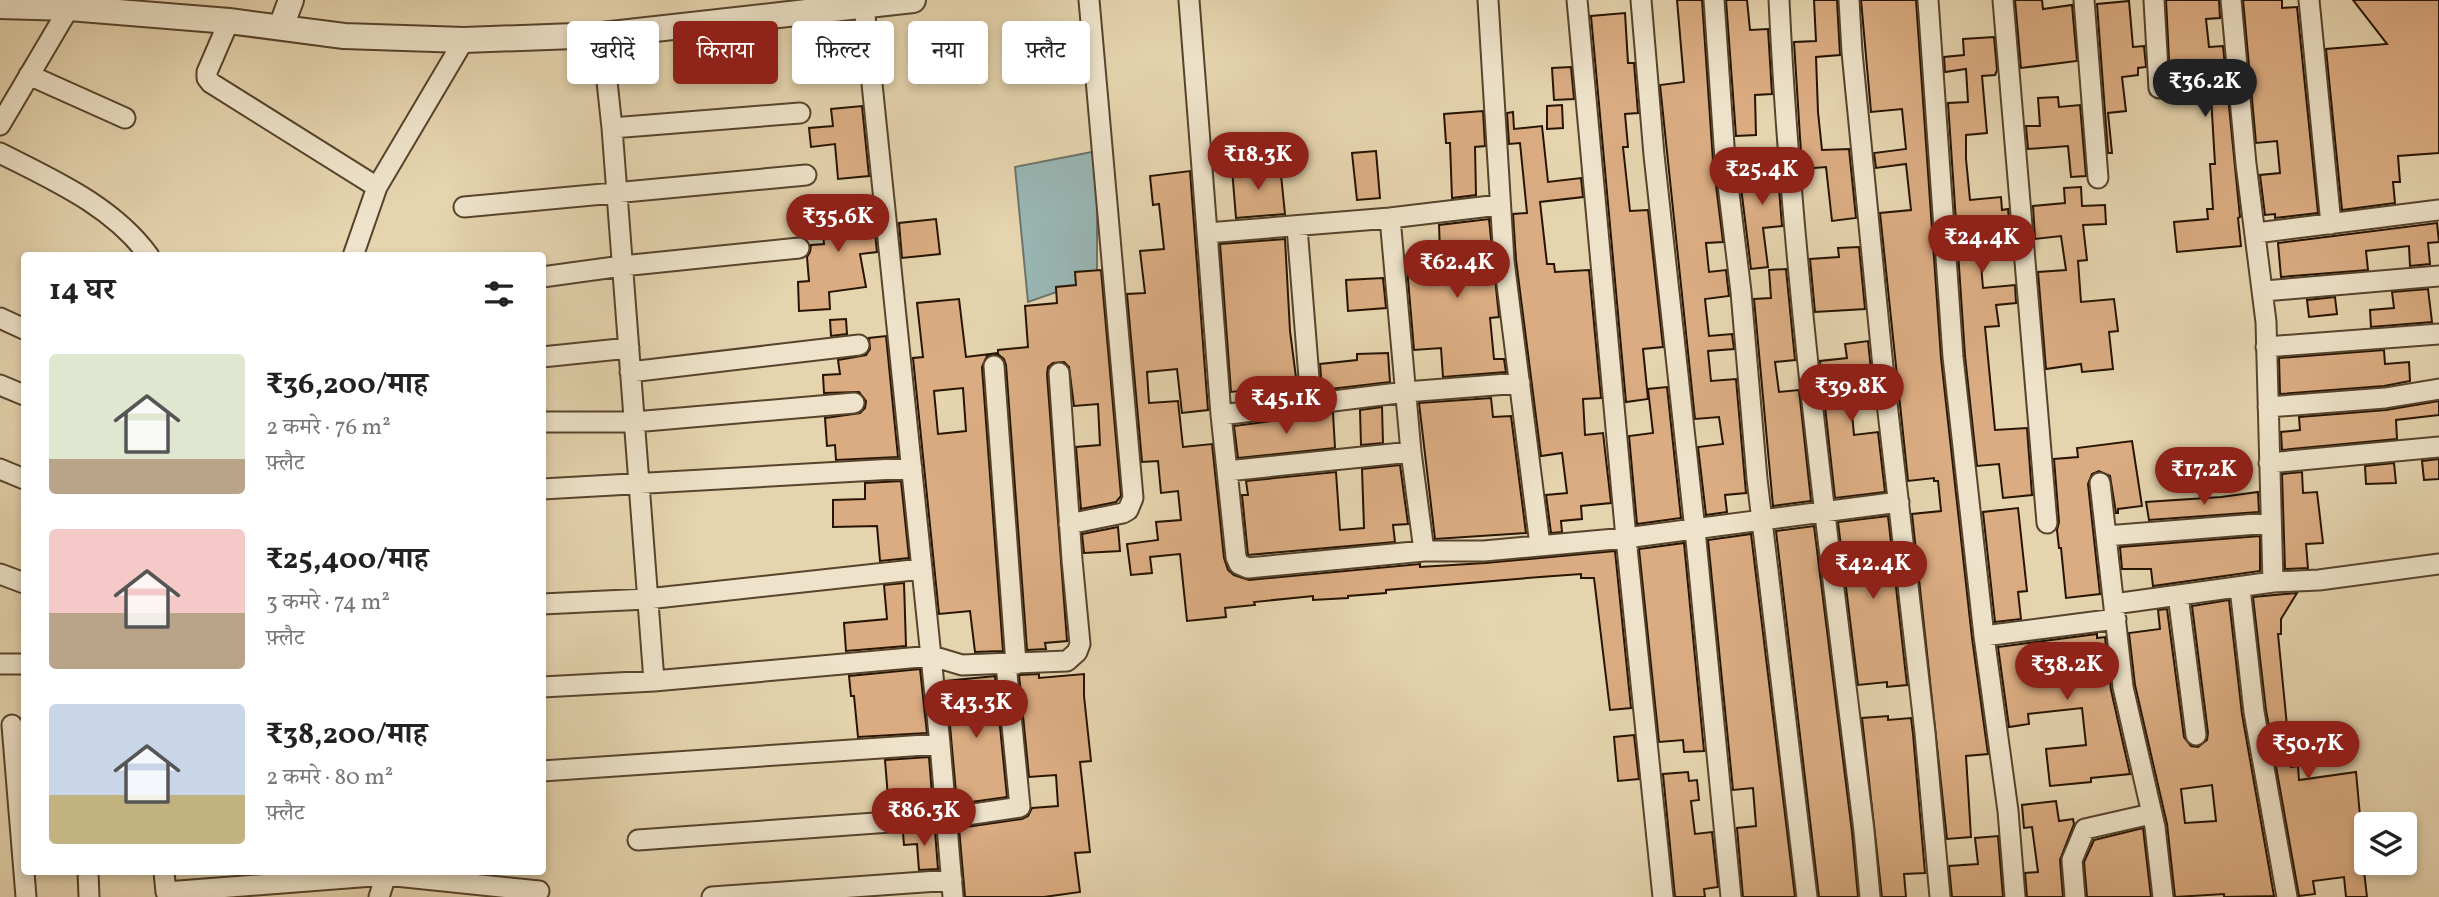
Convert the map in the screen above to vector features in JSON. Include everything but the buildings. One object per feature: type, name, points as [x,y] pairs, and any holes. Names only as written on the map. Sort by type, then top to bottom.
[{"type":"street","points":[[281,27],[291,0]]},
{"type":"street","points":[[659,29],[913,0]]},
{"type":"street","points":[[1069,524],[1123,513],[1128,510],[1133,498],[1089,0]]},
{"type":"street","points":[[1189,0],[1221,415],[1236,557],[1242,566],[1258,567],[1424,551],[1484,551],[1626,538],[1899,502]]},
{"type":"street","points":[[1488,0],[1504,261],[1539,545]]},
{"type":"street","points":[[1577,0],[1626,538],[1663,897]]},
{"type":"street","points":[[1641,0],[1654,155],[1731,897]]},
{"type":"street","points":[[1714,0],[1726,160],[1763,520],[1807,897]]},
{"type":"street","points":[[1779,0],[1789,166],[1825,511],[1870,897]]},
{"type":"street","points":[[1849,0],[1884,377],[1925,733],[1940,897]]},
{"type":"street","points":[[1928,0],[1943,186],[1948,296],[1984,636],[2008,811],[2015,897]]},
{"type":"street","points":[[2003,0],[2048,523]]},
{"type":"street","points":[[2084,0],[2098,178]]},
{"type":"street","points":[[2154,0],[2159,88]]},
{"type":"street","points":[[2231,0],[2246,164],[2264,291],[2273,582]]},
{"type":"street","points":[[2309,0],[2331,223]]},
{"type":"street","points":[[0,6],[69,8],[281,27],[344,36],[464,40],[567,36]]},
{"type":"street","points":[[712,897],[953,888],[932,656],[864,6]]},
{"type":"street","points":[[0,125],[69,8]]},
{"type":"street","points":[[229,22],[207,72],[211,83],[377,187]]},
{"type":"street","points":[[354,252],[377,187],[464,40]]},
{"type":"street","points":[[29,75],[125,118]]},
{"type":"street","points":[[607,84],[654,681]]},
{"type":"street","points":[[612,128],[800,113]]},
{"type":"street","points":[[0,153],[100,209],[126,228],[146,252]]},
{"type":"street","points":[[464,207],[806,175]]},
{"type":"street","points":[[1207,233],[1297,227],[1499,205]]},
{"type":"street","points":[[2256,233],[2439,210]]},
{"type":"street","points":[[1390,218],[1411,452],[1424,551]]},
{"type":"street","points":[[1297,227],[1311,403]]},
{"type":"street","points":[[546,276],[799,248]]},
{"type":"street","points":[[2264,291],[2439,276]]},
{"type":"street","points":[[0,318],[21,328]]},
{"type":"street","points":[[2266,347],[2439,334]]},
{"type":"street","points":[[630,372],[859,345]]},
{"type":"street","points":[[546,356],[629,348]]},
{"type":"street","points":[[638,840],[946,818],[1020,807],[994,366]]},
{"type":"street","points":[[546,687],[654,681],[932,656],[962,665],[1067,662],[1077,652],[1080,644],[1059,373]]},
{"type":"street","points":[[1221,415],[1406,392],[1520,383]]},
{"type":"street","points":[[0,385],[21,394]]},
{"type":"street","points":[[2269,407],[2385,398],[2439,389]]},
{"type":"street","points":[[546,422],[634,422],[853,403]]},
{"type":"street","points":[[2269,463],[2439,447]]},
{"type":"street","points":[[1227,471],[1411,452]]},
{"type":"street","points":[[546,489],[912,468]]},
{"type":"street","points":[[0,469],[21,478]]},
{"type":"street","points":[[2100,483],[2123,687],[2151,814],[2163,897]]},
{"type":"street","points":[[2106,536],[2270,523]]},
{"type":"street","points":[[1984,636],[2115,611],[2178,595],[2439,564]]},
{"type":"street","points":[[546,604],[647,599],[922,569]]},
{"type":"street","points":[[0,574],[21,582]]},
{"type":"street","points":[[2240,588],[2254,712],[2287,897]]},
{"type":"street","points":[[2178,595],[2196,735]]},
{"type":"street","points":[[0,664],[21,664]]},
{"type":"street","points":[[12,724],[21,835]]},
{"type":"street","points":[[546,771],[940,744]]},
{"type":"street","points":[[2075,897],[2072,860],[2085,829],[2151,814]]},
{"type":"street","points":[[24,875],[26,897]]},
{"type":"street","points":[[88,875],[89,897]]},
{"type":"street","points":[[164,875],[166,895],[238,885],[373,875]]},
{"type":"street","points":[[379,897],[386,875]]},
{"type":"street","points":[[395,875],[539,891]]},
{"type":"water","points":[[1097,151],[1097,278],[1028,302],[1015,167]]}]
